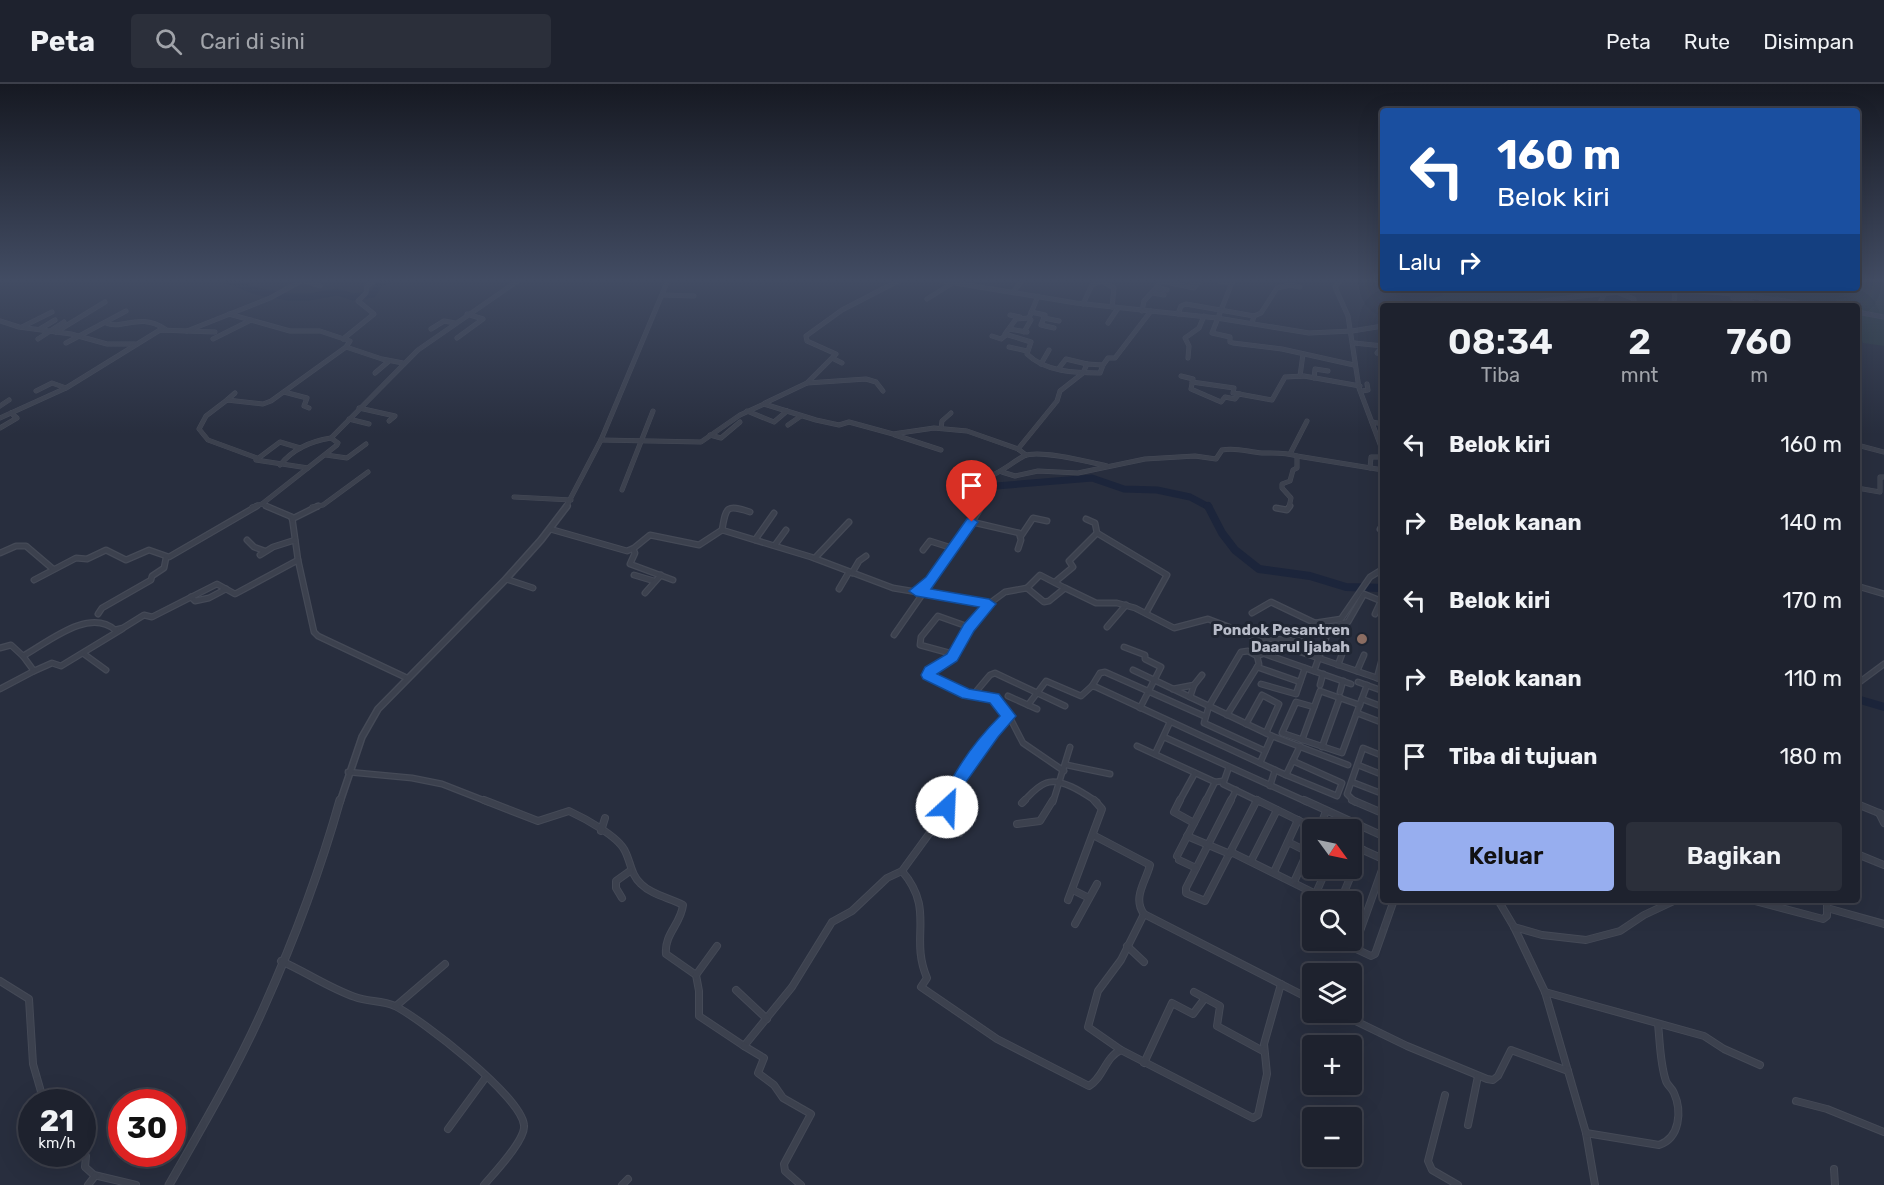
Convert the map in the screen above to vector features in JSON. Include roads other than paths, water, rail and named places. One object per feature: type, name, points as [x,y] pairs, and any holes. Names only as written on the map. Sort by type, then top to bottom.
[{"type":"street","points":[[38,339],[49,331]]},
{"type":"street","points":[[52,331],[77,335],[106,344],[136,344]]},
{"type":"street","points":[[66,343],[85,331]]},
{"type":"street","points":[[0,418],[66,388],[160,331]]},
{"type":"street","points":[[198,331],[215,332]]},
{"type":"street","points":[[213,339],[228,331]]},
{"type":"street","points":[[288,331],[309,331]]},
{"type":"street","points":[[227,400],[267,404],[350,343],[321,331]]},
{"type":"street","points":[[343,339],[352,331]]},
{"type":"street","points":[[280,465],[300,448],[331,438],[403,363],[444,331]]},
{"type":"street","points":[[457,338],[466,331]]},
{"type":"street","points":[[169,1185],[243,1051],[264,1008],[281,961],[321,867],[348,772],[362,737],[378,710],[406,678],[506,579],[550,529],[571,500],[601,440],[648,331]]},
{"type":"street","points":[[601,440],[698,442],[747,411],[807,383],[835,352],[805,340],[806,336],[812,331]]},
{"type":"street","points":[[992,336],[1001,339],[1008,331]]},
{"type":"street","points":[[1006,335],[1031,342],[1027,351],[1030,359],[1041,364],[1083,373],[1100,373],[1108,358],[1115,358],[1135,331]]},
{"type":"street","points":[[1188,358],[1189,346],[1185,338],[1193,331]]},
{"type":"street","points":[[1213,331],[1230,337],[1231,342],[1354,365]]},
{"type":"street","points":[[1300,331],[1344,331]]},
{"type":"street","points":[[1352,331],[1354,365],[1365,407],[1380,444]]},
{"type":"street","points":[[1354,343],[1380,346]]},
{"type":"street","points":[[346,347],[388,361],[403,363]]},
{"type":"street","points":[[1009,347],[1027,351]]},
{"type":"street","points":[[1041,364],[1049,350]]},
{"type":"street","points":[[1377,353],[1380,350]]},
{"type":"street","points":[[1300,376],[1299,366],[1303,354]]},
{"type":"street","points":[[832,358],[842,363]]},
{"type":"street","points":[[1059,368],[1066,359],[1103,365]]},
{"type":"street","points":[[375,373],[388,361]]},
{"type":"street","points":[[1018,448],[1056,400],[1060,391],[1083,373],[1087,364]]},
{"type":"street","points":[[1183,369],[1180,377],[1192,378],[1191,389],[1220,402],[1225,397],[1235,399],[1240,394]]},
{"type":"street","points":[[1314,378],[1315,369],[1328,371]]},
{"type":"street","points":[[1192,382],[1234,388],[1233,393],[1272,400],[1283,378],[1300,376],[1368,390],[1367,384]]},
{"type":"street","points":[[807,383],[866,379],[878,383],[883,391]]},
{"type":"street","points":[[36,392],[52,383],[66,388]]},
{"type":"street","points":[[284,392],[306,398],[304,406],[309,408]]},
{"type":"street","points":[[235,393],[200,423],[199,429],[208,440],[257,458],[259,462],[308,468]]},
{"type":"street","points":[[0,406],[9,400]]},
{"type":"street","points":[[764,404],[837,424],[856,423],[941,450]]},
{"type":"street","points":[[359,408],[395,416],[388,421]]},
{"type":"street","points":[[622,490],[653,411]]},
{"type":"street","points":[[747,411],[774,422],[787,411]]},
{"type":"street","points":[[0,428],[17,418],[11,413]]},
{"type":"street","points":[[941,428],[942,421],[951,413]]},
{"type":"street","points":[[788,425],[801,416]]},
{"type":"street","points":[[349,419],[369,424]]},
{"type":"street","points":[[1291,452],[1307,421]]},
{"type":"street","points":[[710,435],[721,438],[740,422]]},
{"type":"street","points":[[1372,422],[1380,423]]},
{"type":"street","points":[[893,434],[941,428],[968,431],[1018,448],[1026,455]]},
{"type":"street","points":[[98,614],[102,608],[151,580],[152,576],[164,568],[166,558],[252,507],[262,504],[338,444],[331,438]]},
{"type":"street","points":[[257,458],[280,442],[300,448]]},
{"type":"street","points":[[326,455],[347,458],[366,444]]},
{"type":"street","points":[[1860,446],[1884,452]]},
{"type":"street","points":[[1002,472],[1015,476],[1030,472],[1078,473],[1145,459],[1195,456],[1216,459],[1226,449],[1239,448],[1258,452],[1272,450],[1291,452],[1297,456],[1380,470]]},
{"type":"street","points":[[916,591],[925,587],[931,580],[972,522],[980,509],[977,495],[984,488],[993,484],[988,477],[1002,472],[1026,455],[1052,455],[1110,467]]},
{"type":"street","points":[[1276,508],[1287,510],[1290,505],[1291,498],[1282,488],[1282,484],[1290,481],[1293,470],[1297,468],[1297,456]]},
{"type":"street","points":[[1370,468],[1371,457],[1380,457]]},
{"type":"street","points":[[292,519],[314,506],[324,505],[368,472]]},
{"type":"street","points":[[1860,489],[1880,492],[1880,477],[1884,477]]},
{"type":"street","points":[[514,496],[571,500]]},
{"type":"street","points":[[262,504],[290,515],[292,519],[298,560],[314,632],[406,678]]},
{"type":"street","points":[[633,549],[644,537],[650,535],[699,545],[722,530],[725,511],[728,508],[736,507],[750,512]]},
{"type":"street","points":[[755,540],[774,513]]},
{"type":"street","points":[[1018,549],[1021,536],[1033,518],[1047,521]]},
{"type":"street","points":[[1086,519],[1095,523],[1097,533],[1167,575],[1146,612]]},
{"type":"street","points":[[815,558],[849,522]]},
{"type":"street","points":[[972,522],[1016,531],[1021,536]]},
{"type":"street","points":[[550,529],[613,548],[633,549]]},
{"type":"street","points":[[722,530],[815,558],[893,588],[989,604]]},
{"type":"street","points":[[775,545],[786,530]]},
{"type":"street","points":[[1055,582],[1073,567],[1070,560],[1097,533]]},
{"type":"street","points":[[247,540],[254,547],[265,551]]},
{"type":"street","points":[[260,555],[295,540]]},
{"type":"street","points":[[923,550],[930,541],[952,548]]},
{"type":"street","points":[[0,553],[16,546],[26,546],[53,569]]},
{"type":"street","points":[[633,549],[635,553],[630,564],[673,580]]},
{"type":"street","points":[[34,580],[76,558],[87,559],[106,550],[126,560],[149,550],[166,558]]},
{"type":"street","points":[[839,589],[857,563],[866,556]]},
{"type":"street","points":[[0,689],[52,663],[61,666],[84,654],[144,615],[152,617],[217,584],[235,594],[298,560]]},
{"type":"street","points":[[1252,613],[1271,602],[1315,622],[1341,619],[1366,582],[1380,571]]},
{"type":"street","points":[[634,575],[654,582]]},
{"type":"street","points":[[645,593],[660,575]]},
{"type":"street","points":[[1110,774],[1065,768],[1023,743],[1009,716],[994,698],[967,694],[928,677],[929,672],[950,659],[969,627],[989,604],[1005,593],[1027,588],[1040,575],[1096,603],[1126,605],[1146,612],[1174,628],[1208,619],[1249,635],[1301,641],[1315,622]]},
{"type":"street","points":[[506,579],[533,588]]},
{"type":"street","points":[[1860,587],[1884,594]]},
{"type":"street","points":[[1027,588],[1044,602],[1049,601],[1065,588]]},
{"type":"street","points":[[191,597],[195,601],[200,601],[226,589]]},
{"type":"street","points":[[894,635],[924,592]]},
{"type":"street","points":[[1314,671],[1332,625],[1348,622],[1364,594],[1380,600]]},
{"type":"street","points":[[1107,627],[1126,605]]},
{"type":"street","points":[[1375,614],[1380,605]]},
{"type":"street","points":[[952,654],[920,645],[921,637],[938,616],[969,627]]},
{"type":"street","points":[[23,656],[72,630],[91,623],[101,622],[115,630],[123,628]]},
{"type":"street","points":[[0,648],[11,645],[34,671]]},
{"type":"street","points":[[1257,656],[1282,646],[1380,679]]},
{"type":"street","points":[[1338,664],[1345,646]]},
{"type":"street","points":[[1124,647],[1145,655],[1145,659],[1160,666],[1140,708]]},
{"type":"street","points":[[1227,715],[1259,661],[1257,656],[1248,651],[1240,653],[1209,706],[1204,716],[1204,723],[1265,751]]},
{"type":"street","points":[[84,654],[106,670]]},
{"type":"street","points":[[1265,654],[1351,684]]},
{"type":"street","points":[[1357,671],[1364,655]]},
{"type":"street","points":[[1860,682],[1884,664]]},
{"type":"street","points":[[1257,667],[1300,682]]},
{"type":"street","points":[[1261,684],[1294,694],[1305,668]]},
{"type":"street","points":[[1133,670],[1269,734],[1342,753],[1367,685]]},
{"type":"street","points":[[1028,705],[1046,681],[1081,696],[1102,672],[1204,716]]},
{"type":"street","points":[[974,694],[990,675],[995,673],[1065,706]]},
{"type":"street","points":[[1320,685],[1323,674]]},
{"type":"street","points":[[1190,697],[1194,685],[1202,675]]},
{"type":"street","points":[[1322,747],[1343,681]]},
{"type":"street","points":[[1358,682],[1380,690]]},
{"type":"street","points":[[1173,689],[1194,685]]},
{"type":"street","points":[[1092,686],[1337,796],[1342,783],[1293,761]]},
{"type":"street","points":[[1286,775],[1301,743],[1320,691],[1340,694],[1380,706]]},
{"type":"street","points":[[1246,724],[1262,695],[1278,701],[1260,763]]},
{"type":"street","points":[[1008,696],[1037,709]]},
{"type":"street","points":[[1314,707],[1296,702],[1282,733],[1348,765]]},
{"type":"street","points":[[1357,714],[1380,722]]},
{"type":"street","points":[[744,1046],[792,987],[832,922],[852,911],[887,878],[902,871],[947,807],[954,786],[993,733],[1009,716]]},
{"type":"street","points":[[1155,754],[1170,722]]},
{"type":"street","points":[[1217,742],[1223,732]]},
{"type":"street","points":[[1164,737],[1380,835]]},
{"type":"street","points":[[1137,746],[1215,782],[1223,781]]},
{"type":"street","points":[[1017,824],[1036,823],[1043,819],[1065,768],[1070,747]]},
{"type":"street","points":[[1380,755],[1363,748],[1347,794],[1351,800],[1380,812]]},
{"type":"street","points":[[1358,765],[1380,774]]},
{"type":"street","points":[[1223,781],[1229,767]]},
{"type":"street","points":[[1269,786],[1275,770]]},
{"type":"street","points":[[348,772],[412,778],[442,784],[538,821],[544,821],[564,811],[569,811],[622,845],[630,871],[642,885],[683,905],[682,912],[667,936],[664,949],[669,958],[696,975]]},
{"type":"street","points":[[1194,823],[1174,812],[1195,772]]},
{"type":"street","points":[[1223,781],[1223,784],[1302,822]]},
{"type":"street","points":[[1196,868],[1178,858],[1215,782]]},
{"type":"street","points":[[1352,782],[1380,793]]},
{"type":"street","points":[[1022,804],[1046,783],[1059,783],[1100,804],[1101,809],[1093,835],[1068,900]]},
{"type":"street","points":[[1236,790],[1185,891],[1203,902],[1231,853],[1257,800]]},
{"type":"street","points":[[1860,805],[1881,814],[1884,823]]},
{"type":"street","points":[[1251,861],[1277,810]]},
{"type":"street","points":[[1323,819],[1326,811]]},
{"type":"street","points":[[602,831],[604,818]]},
{"type":"street","points":[[1274,872],[1298,820]]},
{"type":"street","points":[[937,823],[960,833]]},
{"type":"street","points":[[1093,835],[1150,865],[1138,901],[1140,911],[1302,995]]},
{"type":"street","points":[[1187,836],[1251,861],[1312,891]]},
{"type":"street","points":[[1288,842],[1302,848]]},
{"type":"street","points":[[1362,849],[1380,858]]},
{"type":"street","points":[[1860,855],[1884,865]]},
{"type":"street","points":[[1294,882],[1302,867]]},
{"type":"street","points":[[622,898],[616,888],[616,881],[630,871]]},
{"type":"street","points":[[902,871],[914,886],[920,901],[921,964],[927,978],[921,985],[924,989],[997,1039],[1089,1086],[1098,1080],[1115,1052],[1121,1050]]},
{"type":"street","points":[[1380,874],[1353,947],[1373,956],[1393,903]]},
{"type":"street","points":[[1075,924],[1097,884]]},
{"type":"street","points":[[1072,890],[1089,898]]},
{"type":"street","points":[[1500,903],[1514,927],[1545,992],[1586,1133],[1595,1185]]},
{"type":"street","points":[[1514,927],[1542,934],[1587,940],[1620,931],[1671,903]]},
{"type":"street","points":[[1762,903],[1823,919],[1827,916],[1827,903]]},
{"type":"street","points":[[1827,908],[1884,924]]},
{"type":"street","points":[[1144,914],[1121,960],[1098,991],[1088,1027],[1144,1063],[1253,1118],[1258,1115],[1267,1074],[1263,1051],[1281,984]]},
{"type":"street","points":[[717,946],[696,975],[699,991],[699,1016],[764,1058],[758,1073],[774,1085],[779,1095],[811,1114],[784,1164],[785,1171],[801,1185]]},
{"type":"street","points":[[1126,946],[1144,962]]},
{"type":"street","points":[[281,961],[304,970],[360,1000],[375,999],[396,1006],[453,1048],[508,1098],[523,1120],[525,1127],[484,1185]]},
{"type":"street","points":[[396,1006],[445,964]]},
{"type":"street","points":[[0,981],[29,999],[30,1057],[38,1089]]},
{"type":"street","points":[[736,990],[767,1019]]},
{"type":"street","points":[[1194,992],[1221,1009],[1216,1026],[1263,1051]]},
{"type":"street","points":[[1545,992],[1704,1036],[1724,1049],[1760,1065]]},
{"type":"street","points":[[1144,1063],[1172,1003],[1193,1014],[1205,998]]},
{"type":"street","points":[[1361,1023],[1478,1076],[1493,1080],[1498,1076],[1511,1050],[1568,1071]]},
{"type":"street","points":[[1586,1133],[1659,1145],[1668,1142],[1673,1137],[1678,1122],[1675,1096],[1666,1082],[1658,1024]]},
{"type":"street","points":[[1468,1125],[1478,1076]]},
{"type":"street","points":[[448,1129],[486,1077]]},
{"type":"street","points":[[1445,1095],[1428,1161],[1432,1170],[1458,1185]]},
{"type":"street","points":[[1796,1101],[1827,1109],[1884,1132]]},
{"type":"street","points":[[85,1167],[95,1176],[136,1185]]},
{"type":"street","points":[[1834,1169],[1835,1185]]},
{"type":"street","points":[[88,1185],[95,1176]]},
{"type":"waterway","points":[[996,486],[1092,478],[1124,489],[1157,490],[1190,497],[1208,507]]},
{"type":"waterway","points":[[1208,507],[1222,533],[1235,550],[1259,569],[1310,576],[1346,587],[1380,588]]},
{"type":"waterway","points":[[1860,700],[1884,707]]},
{"type":"place","name":"Pondok Pesantren Daarul Ijabah","points":[[1362,639]]}]
